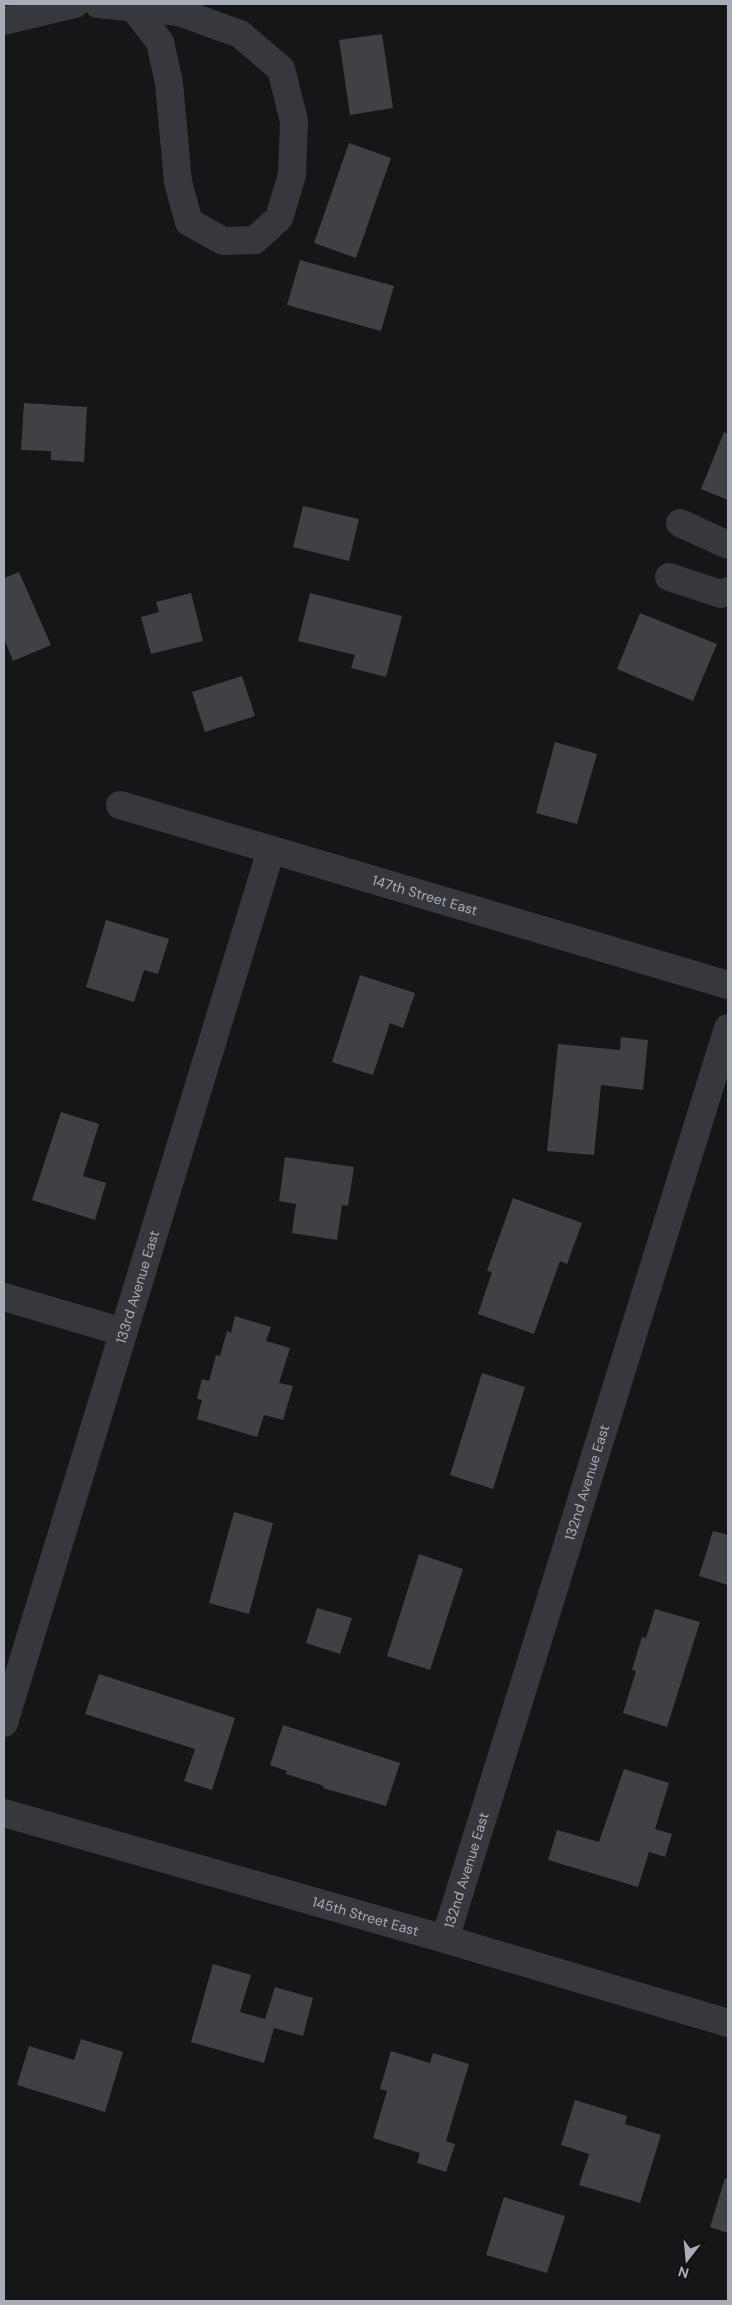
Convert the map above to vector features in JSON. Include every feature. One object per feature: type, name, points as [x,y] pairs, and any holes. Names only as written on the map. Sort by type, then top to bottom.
[{"type":"street","points":[[4,20],[75,4]]},
{"type":"street","points":[[98,4],[132,6],[180,12],[240,34],[281,69],[294,121],[292,176],[279,218],[255,240],[223,241],[189,222],[178,182],[169,83],[160,42],[132,6]]},
{"type":"street","points":[[680,523],[728,545]]},
{"type":"street","points":[[669,577],[721,594],[728,591]]},
{"type":"street","name":"147th Street East","points":[[120,805],[728,985]]},
{"type":"street","name":"133rd Avenue East","points":[[4,1723],[271,850]]},
{"type":"street","name":"132nd Avenue East","points":[[445,1938],[728,1028]]},
{"type":"street","points":[[4,1297],[124,1332]]},
{"type":"street","name":"145th Street East","points":[[4,1813],[445,1938],[728,2023]]},
{"type":"building","points":[[382,34],[393,108],[350,115],[339,40]]},
{"type":"building","points":[[349,143],[391,158],[356,258],[314,243]]},
{"type":"building","points":[[300,260],[394,286],[381,331],[287,305]]},
{"type":"building","points":[[24,403],[87,407],[84,462],[51,460],[51,451],[21,450]]},
{"type":"building","points":[[724,432],[728,434],[728,500],[701,489]]},
{"type":"building","points":[[303,506],[359,519],[349,561],[293,547]]},
{"type":"building","points":[[19,572],[51,645],[13,661],[4,638],[4,578]]},
{"type":"building","points":[[191,593],[203,641],[151,654],[141,617],[159,612],[156,602]]},
{"type":"building","points":[[310,593],[402,616],[386,677],[351,668],[355,655],[298,641]]},
{"type":"building","points":[[640,613],[717,644],[693,701],[617,669]]},
{"type":"building","points":[[242,676],[255,716],[205,732],[192,692]]},
{"type":"building","points":[[555,742],[597,754],[577,824],[536,813]]},
{"type":"building","points":[[106,920],[169,939],[158,974],[144,970],[134,1002],[86,987]]},
{"type":"building","points":[[360,975],[415,993],[403,1028],[390,1023],[373,1075],[332,1062]]},
{"type":"building","points":[[621,1037],[648,1040],[643,1090],[601,1085],[594,1155],[547,1151],[558,1044],[620,1050]]},
{"type":"building","points":[[61,1112],[99,1124],[83,1176],[106,1183],[95,1220],[32,1200]]},
{"type":"building","points":[[285,1157],[354,1167],[348,1206],[342,1205],[337,1240],[292,1233],[296,1204],[279,1201]]},
{"type":"building","points":[[513,1198],[582,1223],[567,1264],[560,1261],[534,1334],[478,1314],[492,1272],[487,1271]]},
{"type":"building","points":[[235,1316],[271,1327],[266,1341],[290,1348],[279,1383],[293,1386],[283,1420],[264,1415],[257,1437],[197,1419],[202,1400],[197,1399],[202,1379],[209,1381],[216,1355],[220,1356],[227,1331],[231,1333]]},
{"type":"building","points":[[482,1373],[525,1387],[493,1489],[450,1475]]},
{"type":"building","points":[[234,1512],[273,1523],[249,1614],[209,1603]]},
{"type":"building","points":[[713,1531],[728,1535],[728,1585],[699,1576]]},
{"type":"building","points":[[419,1554],[463,1569],[430,1670],[387,1656]]},
{"type":"building","points":[[317,1608],[352,1618],[340,1654],[306,1643]]},
{"type":"building","points":[[655,1609],[700,1622],[667,1727],[623,1713],[636,1671],[632,1670],[642,1637],[646,1638]]},
{"type":"building","points":[[99,1674],[235,1718],[212,1790],[184,1781],[195,1749],[85,1714]]},
{"type":"building","points":[[283,1725],[400,1763],[386,1806],[323,1788],[324,1786],[286,1774],[287,1771],[270,1765]]},
{"type":"building","points":[[624,1769],[669,1783],[655,1829],[672,1834],[665,1857],[649,1852],[638,1887],[548,1860],[557,1830],[599,1842]]},
{"type":"building","points":[[213,1964],[251,1975],[240,2012],[265,2019],[275,1987],[313,1998],[303,2036],[274,2028],[264,2063],[191,2042]]},
{"type":"building","points":[[81,2039],[123,2052],[105,2112],[17,2085],[29,2046],[74,2060]]},
{"type":"building","points":[[391,2051],[430,2063],[433,2053],[469,2064],[446,2141],[455,2144],[446,2172],[417,2163],[420,2153],[373,2138],[387,2091],[380,2089]]},
{"type":"building","points":[[575,2100],[627,2116],[625,2124],[661,2135],[640,2203],[579,2185],[589,2154],[561,2145]]},
{"type":"building","points":[[725,2178],[728,2179],[728,2233],[710,2227]]},
{"type":"building","points":[[504,2197],[565,2216],[547,2273],[486,2255]]}]
